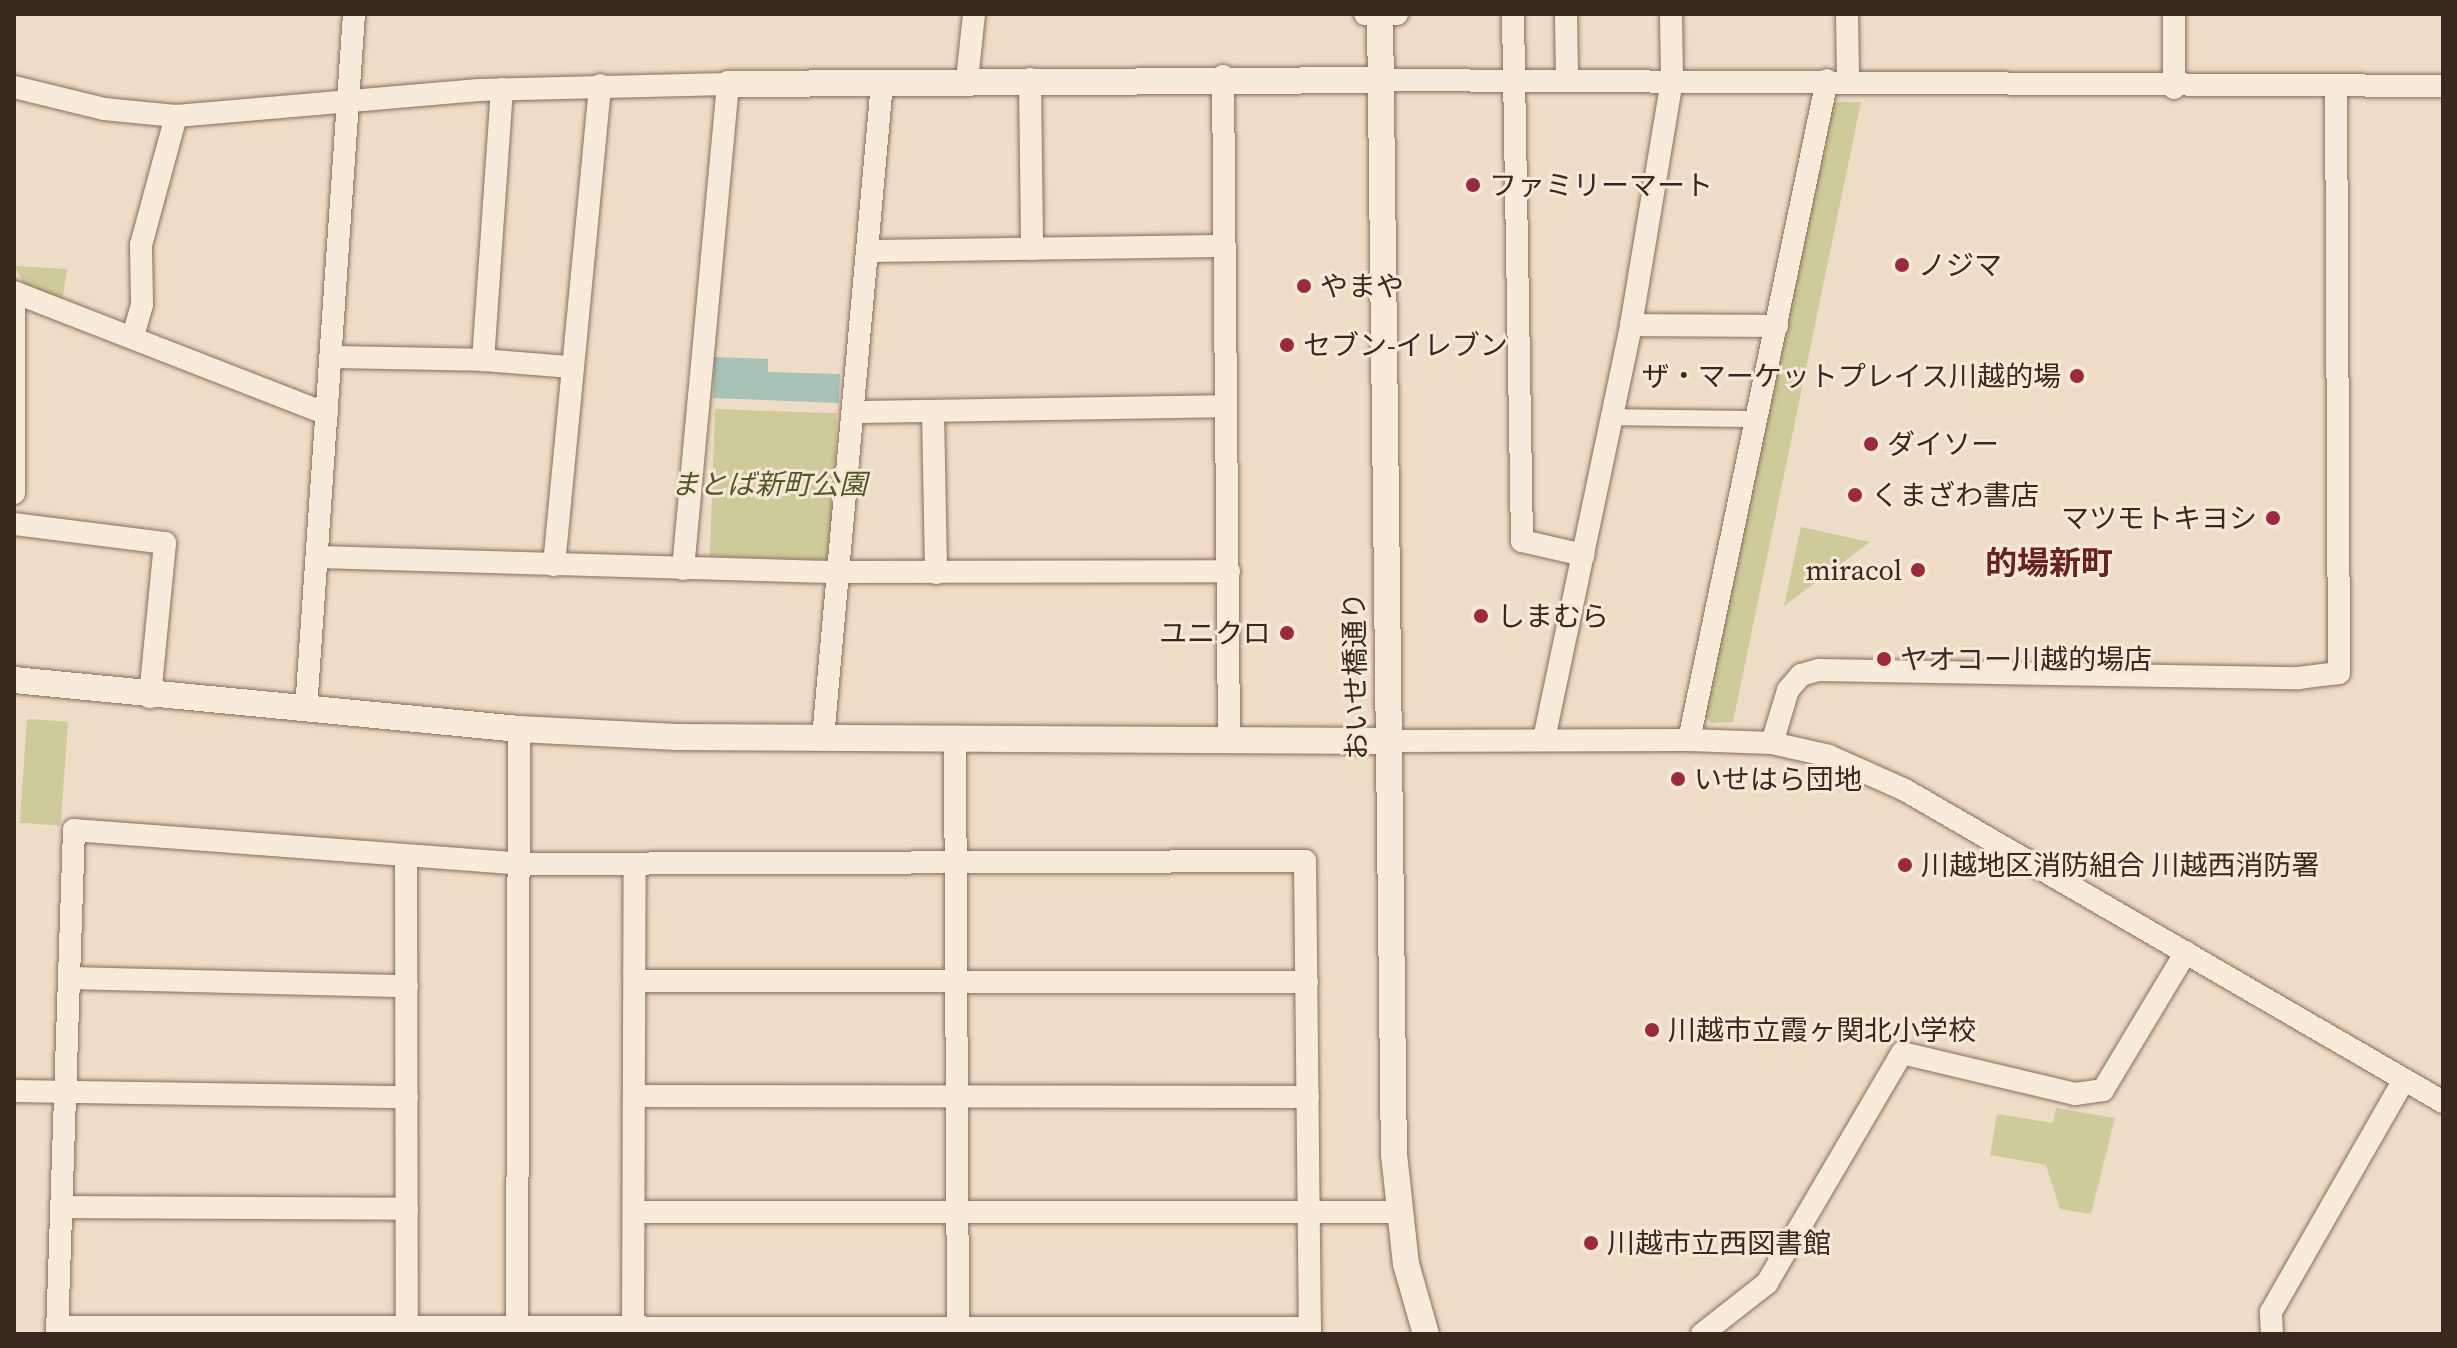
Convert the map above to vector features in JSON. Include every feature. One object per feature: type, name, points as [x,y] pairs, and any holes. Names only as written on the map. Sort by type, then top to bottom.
[{"type":"street","points":[[306,709],[333,357],[354,14]]},
{"type":"street","points":[[967,80],[974,14]]},
{"type":"street","points":[[1513,14],[1522,541],[1583,555]]},
{"type":"street","points":[[1566,14],[1567,78]]},
{"type":"street","points":[[1544,739],[1631,325],[1672,80],[1671,14]]},
{"type":"street","points":[[1689,740],[1777,326],[1838,80],[1847,14]]},
{"type":"street","points":[[2174,14],[2174,88]]},
{"type":"street","name":"おいせ橋通り","points":[[1381,15],[1388,741],[1399,1212],[1426,1334]]},
{"type":"street","points":[[1223,76],[1229,738]]},
{"type":"street","points":[[14,87],[104,109],[176,116],[349,100],[600,85],[1223,76],[1380,80],[1838,80],[2174,88],[2443,86]]},
{"type":"street","points":[[1030,79],[1032,249]]},
{"type":"street","points":[[823,738],[856,412],[882,83]]},
{"type":"street","points":[[683,569],[728,84]]},
{"type":"street","points":[[554,565],[570,367],[600,85]]},
{"type":"street","points":[[1772,743],[1788,690],[1801,675],[1819,670],[2298,678],[2339,673],[2336,87]]},
{"type":"street","points":[[483,360],[502,89]]},
{"type":"street","points":[[133,336],[142,304],[141,245],[176,116]]},
{"type":"street","points":[[867,251],[1224,246]]},
{"type":"street","points":[[14,292],[327,414]]},
{"type":"street","points":[[14,302],[14,493]]},
{"type":"street","points":[[1631,325],[1777,326]]},
{"type":"street","points":[[333,357],[483,360],[570,367]]},
{"type":"street","points":[[856,412],[1226,406]]},
{"type":"street","points":[[933,413],[936,573]]},
{"type":"street","points":[[1612,417],[1758,419]]},
{"type":"street","points":[[14,524],[165,543],[150,697]]},
{"type":"street","points":[[319,557],[841,572],[1229,571]]},
{"type":"street","points":[[14,680],[150,697],[519,729],[823,738],[1544,739],[1772,743],[1859,767],[2443,1102]]},
{"type":"street","points":[[517,1330],[521,864],[519,729]]},
{"type":"street","points":[[955,737],[958,1331]]},
{"type":"street","points":[[74,830],[406,858],[635,866],[1305,861],[1306,1213],[1310,1331],[633,1331],[407,1327],[58,1330],[74,830]]},
{"type":"street","points":[[406,858],[407,1327]]},
{"type":"street","points":[[633,1331],[635,866]]},
{"type":"street","points":[[1702,1334],[1767,1283],[1902,1053],[2075,1094],[2103,1090],[2186,952]]},
{"type":"street","points":[[635,981],[957,977],[1307,982]]},
{"type":"street","points":[[69,978],[407,986]]},
{"type":"street","points":[[2272,1334],[2271,1312],[2404,1080]]},
{"type":"street","points":[[14,1091],[407,1097]]},
{"type":"street","points":[[636,1096],[1308,1097]]},
{"type":"street","points":[[61,1207],[407,1209]]},
{"type":"street","points":[[635,1212],[1399,1212]]},
{"type":"green space","points":[[1834,102],[1861,102],[1733,722],[1711,723],[1704,716]]},
{"type":"green space","points":[[15,266],[67,269],[62,301],[25,287]]},
{"type":"green space","name":"まとば新町公園","points":[[715,409],[837,413],[832,560],[710,556]]},
{"type":"green space","points":[[1801,527],[1870,542],[1784,606]]},
{"type":"green space","points":[[27,719],[68,722],[61,826],[20,823]]},
{"type":"green space","points":[[2056,1108],[2115,1118],[2091,1214],[2060,1209],[2046,1165],[1990,1155],[1997,1114],[2053,1123]]},
{"type":"shaded area","points":[[714,357],[768,359],[768,372],[840,374],[839,403],[713,398]]},
{"type":"place","name":"ファミリーマート","points":[[1473,185]]},
{"type":"place","name":"ノジマ","points":[[1902,265]]},
{"type":"place","name":"やまや","points":[[1304,286]]},
{"type":"place","name":"セブン-イレブン","points":[[1287,345]]},
{"type":"place","name":"ザ・マーケットプレイス川越的場","points":[[2077,376]]},
{"type":"place","name":"ダイソー","points":[[1871,444]]},
{"type":"place","name":"くまざわ書店","points":[[1855,495]]},
{"type":"place","name":"マツモトキヨシ","points":[[2273,518]]},
{"type":"place","name":"miracol","points":[[1918,570]]},
{"type":"place","name":"しまむら","points":[[1481,616]]},
{"type":"place","name":"ユニクロ","points":[[1287,633]]},
{"type":"place","name":"ヤオコー川越的場店","points":[[1884,659]]},
{"type":"place","name":"いせはら団地","points":[[1678,779]]},
{"type":"place","name":"川越地区消防組合 川越西消防署","points":[[1905,865]]},
{"type":"place","name":"川越市立霞ヶ関北小学校","points":[[1652,1030]]},
{"type":"place","name":"川越市立西図書館","points":[[1591,1243]]},
{"type":"district","name":"的場新町","points":[[2049,563]]}]
